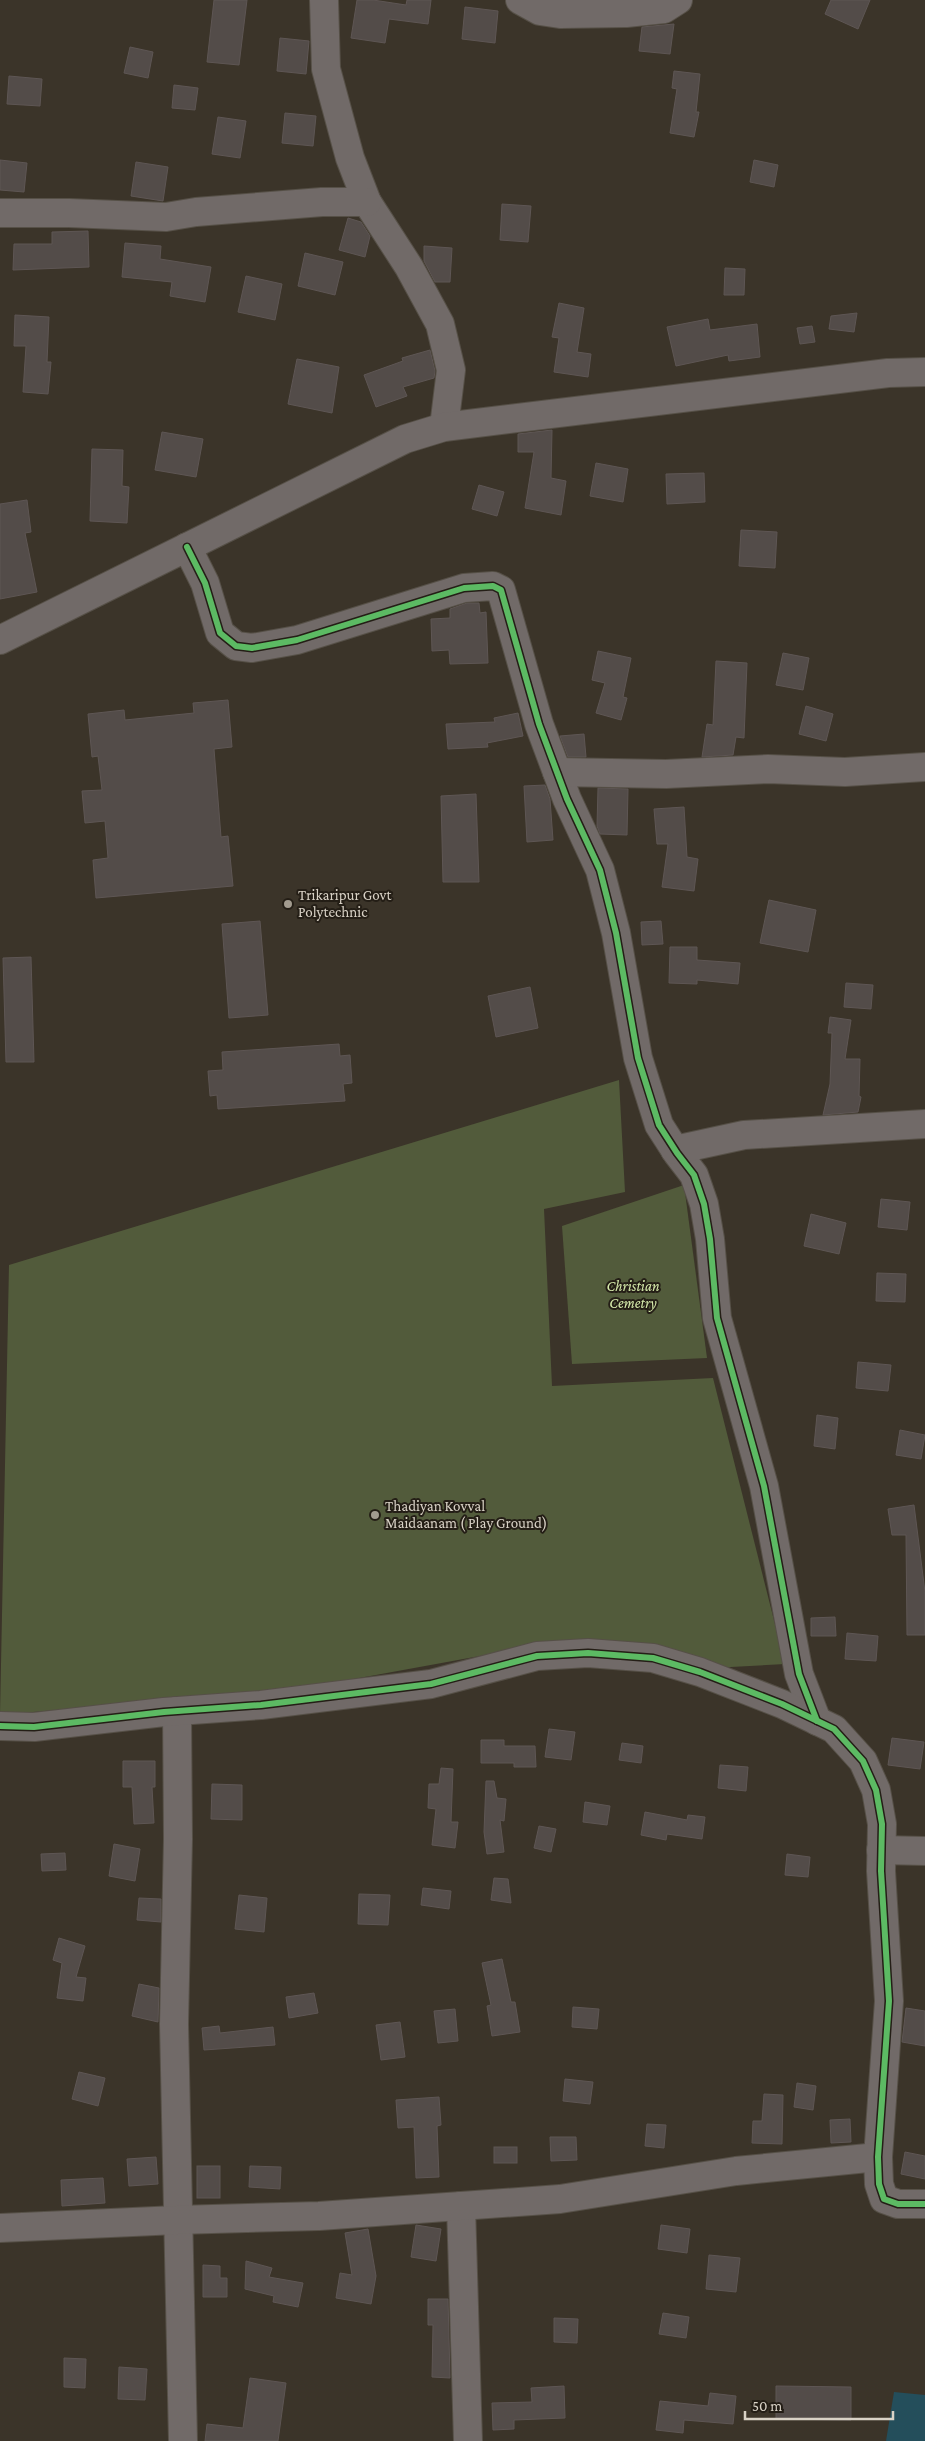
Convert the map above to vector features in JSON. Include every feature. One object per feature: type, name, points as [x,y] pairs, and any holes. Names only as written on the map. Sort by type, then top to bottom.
[{"type":"street","points":[[520,0],[540,11],[560,14],[626,13],[664,9],[678,0]]},
{"type":"street","points":[[327,1],[326,69],[350,158],[367,202],[408,267],[440,324],[451,370],[444,427]]},
{"type":"street","points":[[0,213],[69,212],[166,216],[313,203],[367,202]]},
{"type":"street","points":[[0,640],[404,439],[444,427],[878,374],[925,372]]},
{"type":"street","points":[[186,547],[205,584],[220,633],[236,646],[252,648],[298,640],[464,588],[493,586],[501,590],[539,724],[567,799],[600,870],[616,933],[638,1058],[659,1126],[694,1175],[704,1204],[710,1239],[717,1318],[764,1486],[799,1674],[817,1721]]},
{"type":"street","points":[[557,772],[666,774],[768,769],[845,772],[925,767]]},
{"type":"street","points":[[675,1150],[744,1136],[925,1124]]},
{"type":"street","points":[[0,1726],[34,1726],[177,1711],[261,1705],[431,1684],[537,1656],[588,1653],[652,1658],[700,1672],[782,1704],[834,1729],[863,1761],[876,1790],[882,1824],[881,1850],[888,2001],[878,2156],[879,2184],[884,2199],[898,2204],[925,2204]]},
{"type":"street","points":[[177,1711],[178,1839],[174,2024],[183,2441]]},
{"type":"street","points":[[881,1850],[925,1851]]},
{"type":"street","points":[[0,2228],[319,2216],[560,2199],[736,2171],[878,2156]]},
{"type":"street","points":[[461,2206],[468,2441]]},
{"type":"green space","name":"Thadiyan Kovval Maidaanam ( Play Ground)","points":[[619,1080],[625,1192],[544,1209],[552,1386],[713,1378],[785,1664],[712,1668],[524,1648],[310,1687],[0,1715],[9,1265]]},
{"type":"green space","name":"Christian Cemetry","points":[[684,1185],[707,1358],[572,1364],[562,1226]]},
{"type":"water","points":[[894,2392],[925,2395],[925,2441],[886,2441]]},
{"type":"building","points":[[214,0],[247,0],[239,65],[207,62]]},
{"type":"building","points":[[357,0],[373,0],[406,5],[407,0],[431,0],[428,24],[389,19],[385,43],[351,38]]},
{"type":"building","points":[[831,0],[870,0],[858,29],[825,14]]},
{"type":"building","points":[[465,7],[498,11],[495,43],[462,39]]},
{"type":"building","points":[[674,24],[670,54],[639,51],[642,27]]},
{"type":"building","points":[[280,38],[309,41],[306,74],[277,71]]},
{"type":"building","points":[[130,47],[153,52],[148,78],[124,73]]},
{"type":"building","points":[[674,71],[700,74],[696,112],[699,112],[694,137],[670,133],[677,89],[672,88]]},
{"type":"building","points":[[9,76],[42,79],[40,106],[7,104]]},
{"type":"building","points":[[174,85],[198,88],[195,110],[172,108]]},
{"type":"building","points":[[285,113],[316,116],[313,146],[282,143]]},
{"type":"building","points":[[218,117],[246,121],[240,158],[212,154]]},
{"type":"building","points":[[0,160],[27,163],[24,192],[0,190]]},
{"type":"building","points":[[754,160],[778,165],[774,187],[750,182]]},
{"type":"building","points":[[136,162],[168,167],[163,201],[131,196]]},
{"type":"building","points":[[502,204],[531,206],[528,242],[500,240]]},
{"type":"building","points":[[348,218],[361,222],[370,236],[365,257],[339,250]]},
{"type":"building","points":[[88,231],[89,267],[13,270],[14,244],[52,244],[52,232]]},
{"type":"building","points":[[125,243],[161,246],[160,259],[211,267],[205,302],[170,296],[172,282],[122,277]]},
{"type":"building","points":[[424,246],[452,248],[450,282],[435,282],[424,261]]},
{"type":"building","points":[[305,253],[343,262],[335,295],[298,286]]},
{"type":"building","points":[[725,268],[745,269],[744,295],[724,295]]},
{"type":"building","points":[[246,276],[282,284],[275,320],[238,312]]},
{"type":"building","points":[[559,303],[584,308],[577,352],[591,354],[588,377],[554,372],[559,338],[552,337]]},
{"type":"building","points":[[857,313],[854,332],[829,329],[831,316]]},
{"type":"building","points":[[15,315],[49,317],[47,362],[51,362],[48,394],[23,392],[26,346],[14,346]]},
{"type":"building","points":[[708,319],[710,330],[757,324],[760,357],[729,361],[728,355],[676,366],[667,327]]},
{"type":"building","points":[[812,326],[815,342],[800,344],[797,328]]},
{"type":"building","points":[[430,350],[435,371],[434,378],[403,387],[407,396],[376,407],[364,375],[403,361],[402,358]]},
{"type":"building","points":[[297,359],[339,367],[332,413],[288,404]]},
{"type":"building","points":[[552,430],[551,478],[566,481],[561,515],[525,508],[534,452],[518,452],[518,434]]},
{"type":"building","points":[[162,432],[203,439],[196,477],[155,470]]},
{"type":"building","points":[[92,449],[123,450],[122,486],[129,487],[127,523],[90,521]]},
{"type":"building","points":[[596,463],[628,469],[623,502],[590,496]]},
{"type":"building","points":[[704,473],[705,502],[667,504],[666,474]]},
{"type":"building","points":[[479,485],[504,492],[497,516],[472,509]]},
{"type":"building","points":[[27,500],[31,532],[25,533],[37,592],[0,599],[0,504]]},
{"type":"building","points":[[741,530],[777,532],[775,568],[739,566]]},
{"type":"building","points":[[467,603],[479,603],[480,613],[486,612],[488,663],[450,664],[449,650],[432,651],[431,619],[450,618],[450,609]]},
{"type":"building","points":[[598,651],[631,658],[623,697],[627,698],[621,720],[596,713],[605,683],[592,680]]},
{"type":"building","points":[[783,653],[809,658],[803,690],[776,685]]},
{"type":"building","points":[[716,661],[747,663],[744,738],[736,737],[733,755],[702,757],[707,724],[713,725]]},
{"type":"building","points":[[228,700],[232,747],[214,749],[221,837],[228,836],[233,886],[96,898],[93,860],[108,858],[105,821],[85,823],[82,791],[102,790],[98,756],[92,757],[88,714],[124,710],[125,720],[194,713],[193,703]]},
{"type":"building","points":[[806,706],[833,714],[826,741],[799,734]]},
{"type":"building","points":[[518,713],[523,736],[487,743],[488,747],[448,749],[446,724],[495,722],[494,718]]},
{"type":"building","points":[[584,734],[586,757],[568,757],[560,736]]},
{"type":"building","points":[[545,785],[550,799],[553,840],[527,842],[524,786]]},
{"type":"building","points":[[598,788],[628,789],[627,835],[600,834],[597,826]]},
{"type":"building","points":[[476,794],[479,882],[443,882],[441,796]]},
{"type":"building","points":[[684,807],[687,857],[698,859],[694,891],[662,887],[668,844],[657,844],[654,809]]},
{"type":"building","points":[[769,900],[816,910],[808,952],[760,943]]},
{"type":"building","points":[[260,921],[268,1015],[229,1018],[222,924]]},
{"type":"building","points":[[661,921],[663,944],[642,945],[641,922]]},
{"type":"building","points":[[670,947],[697,947],[697,960],[740,963],[738,984],[697,980],[697,984],[669,983]]},
{"type":"building","points":[[31,957],[34,1062],[6,1062],[3,958]]},
{"type":"building","points":[[846,983],[873,985],[871,1009],[844,1007]]},
{"type":"building","points":[[530,987],[538,1028],[496,1037],[488,996]]},
{"type":"building","points":[[830,1017],[851,1020],[845,1059],[860,1059],[859,1096],[861,1097],[858,1112],[823,1115],[830,1084],[832,1033],[828,1033]]},
{"type":"building","points":[[339,1044],[340,1056],[350,1055],[352,1083],[343,1084],[345,1101],[218,1109],[217,1095],[210,1096],[208,1071],[223,1070],[222,1052]]},
{"type":"building","points":[[881,1199],[910,1202],[907,1230],[878,1227]]},
{"type":"building","points":[[811,1214],[846,1223],[839,1254],[804,1246]]},
{"type":"building","points":[[877,1273],[906,1274],[905,1302],[876,1301]]},
{"type":"building","points":[[858,1362],[891,1365],[888,1391],[856,1388]]},
{"type":"building","points":[[817,1415],[838,1418],[835,1449],[814,1446]]},
{"type":"building","points":[[900,1430],[925,1435],[921,1459],[896,1455]]},
{"type":"building","points":[[914,1505],[925,1592],[925,1635],[907,1635],[906,1535],[892,1535],[888,1509]]},
{"type":"building","points":[[835,1617],[836,1636],[811,1636],[811,1618]]},
{"type":"building","points":[[847,1633],[878,1636],[876,1661],[845,1659]]},
{"type":"building","points":[[549,1729],[575,1732],[571,1760],[545,1757]]},
{"type":"building","points":[[892,1738],[924,1742],[920,1769],[888,1765]]},
{"type":"building","points":[[481,1740],[504,1740],[504,1746],[535,1746],[536,1767],[514,1767],[514,1763],[481,1763]]},
{"type":"building","points":[[622,1743],[643,1746],[641,1763],[619,1760]]},
{"type":"building","points":[[123,1761],[155,1761],[155,1787],[152,1787],[154,1823],[134,1824],[132,1787],[123,1787]]},
{"type":"building","points":[[720,1765],[748,1767],[746,1791],[718,1788]]},
{"type":"building","points":[[441,1768],[453,1769],[451,1822],[458,1822],[455,1848],[432,1845],[436,1809],[428,1808],[429,1784],[439,1784]]},
{"type":"building","points":[[486,1781],[494,1781],[497,1798],[506,1799],[504,1821],[500,1820],[504,1852],[487,1854],[484,1832]]},
{"type":"building","points":[[212,1784],[242,1785],[242,1820],[211,1819]]},
{"type":"building","points":[[585,1802],[610,1806],[607,1825],[583,1822]]},
{"type":"building","points":[[645,1812],[687,1820],[688,1815],[705,1817],[702,1839],[667,1834],[666,1840],[641,1835]]},
{"type":"building","points":[[539,1826],[556,1829],[551,1852],[534,1848]]},
{"type":"building","points":[[114,1844],[140,1849],[135,1881],[109,1876]]},
{"type":"building","points":[[65,1853],[66,1870],[42,1871],[41,1854]]},
{"type":"building","points":[[787,1854],[810,1857],[808,1877],[785,1875]]},
{"type":"building","points":[[494,1878],[508,1879],[511,1903],[491,1900]]},
{"type":"building","points":[[423,1888],[451,1891],[449,1909],[421,1905]]},
{"type":"building","points":[[359,1894],[390,1895],[388,1925],[358,1924]]},
{"type":"building","points":[[239,1895],[267,1898],[264,1932],[235,1929]]},
{"type":"building","points":[[139,1898],[161,1899],[161,1922],[137,1920]]},
{"type":"building","points":[[59,1938],[85,1946],[76,1977],[86,1978],[83,2001],[57,1998],[62,1963],[53,1960]]},
{"type":"building","points":[[502,1959],[511,2002],[515,2002],[520,2032],[492,2036],[487,2006],[491,2005],[482,1963]]},
{"type":"building","points":[[139,1984],[159,1988],[158,2022],[132,2016]]},
{"type":"building","points":[[314,1993],[318,2013],[289,2018],[286,1997]]},
{"type":"building","points":[[573,2007],[599,2009],[597,2029],[572,2027]]},
{"type":"building","points":[[906,2008],[925,2011],[925,2046],[902,2042]]},
{"type":"building","points":[[455,2009],[458,2041],[438,2043],[434,2011]]},
{"type":"building","points":[[400,2022],[405,2057],[381,2060],[376,2025]]},
{"type":"building","points":[[219,2026],[220,2033],[273,2027],[275,2045],[204,2050],[202,2028]]},
{"type":"building","points":[[79,2072],[105,2078],[98,2106],[72,2099]]},
{"type":"building","points":[[565,2079],[593,2082],[590,2104],[563,2101]]},
{"type":"building","points":[[797,2083],[816,2086],[813,2110],[794,2107]]},
{"type":"building","points":[[764,2094],[783,2095],[782,2144],[752,2143],[753,2121],[762,2121]]},
{"type":"building","points":[[439,2097],[441,2125],[437,2126],[439,2177],[416,2178],[414,2127],[398,2128],[396,2100]]},
{"type":"building","points":[[850,2119],[851,2142],[831,2143],[830,2120]]},
{"type":"building","points":[[647,2124],[666,2125],[664,2148],[645,2146]]},
{"type":"building","points":[[550,2137],[576,2137],[577,2160],[551,2161]]},
{"type":"building","points":[[494,2147],[517,2147],[517,2163],[494,2163]]},
{"type":"building","points":[[905,2152],[925,2156],[925,2179],[901,2174]]},
{"type":"building","points":[[156,2157],[158,2184],[129,2186],[127,2159]]},
{"type":"building","points":[[197,2166],[220,2166],[220,2198],[197,2198]]},
{"type":"building","points":[[250,2166],[281,2167],[280,2189],[249,2187]]},
{"type":"building","points":[[103,2178],[105,2203],[62,2206],[61,2180]]},
{"type":"building","points":[[416,2225],[441,2229],[436,2261],[411,2257]]},
{"type":"building","points":[[661,2225],[690,2229],[687,2253],[658,2249]]},
{"type":"building","points":[[368,2229],[376,2276],[371,2304],[336,2298],[340,2273],[352,2275],[345,2233]]},
{"type":"building","points":[[709,2255],[740,2258],[736,2292],[706,2289]]},
{"type":"building","points":[[246,2261],[272,2268],[269,2277],[303,2283],[298,2307],[273,2302],[274,2296],[245,2289]]},
{"type":"building","points":[[203,2265],[220,2266],[220,2278],[227,2278],[227,2297],[203,2297]]},
{"type":"building","points":[[428,2299],[448,2299],[450,2378],[432,2377],[433,2325],[428,2325]]},
{"type":"building","points":[[663,2313],[689,2317],[686,2338],[659,2334]]},
{"type":"building","points":[[554,2318],[578,2319],[577,2343],[554,2342]]},
{"type":"building","points":[[64,2358],[86,2359],[85,2388],[64,2387]]},
{"type":"building","points":[[119,2367],[147,2369],[145,2400],[118,2399]]},
{"type":"building","points":[[250,2378],[286,2383],[278,2441],[205,2441],[207,2424],[243,2428]]},
{"type":"building","points":[[564,2386],[565,2418],[514,2420],[514,2429],[493,2430],[492,2403],[532,2402],[531,2388]]},
{"type":"building","points":[[776,2386],[851,2387],[851,2420],[776,2419]]},
{"type":"building","points":[[710,2393],[736,2396],[733,2424],[684,2420],[683,2433],[656,2430],[660,2401],[708,2406]]},
{"type":"cycle path","points":[[187,547],[205,583],[220,633],[236,646],[252,648],[297,640],[464,588],[493,586],[501,590],[539,724],[567,799],[600,870],[616,933],[638,1058],[659,1125],[694,1175],[704,1204],[710,1239],[717,1318],[764,1486],[799,1674],[817,1721]]},
{"type":"cycle path","points":[[0,1726],[34,1727],[164,1712],[261,1705],[431,1684],[537,1656],[588,1653],[653,1658],[700,1672],[782,1704],[834,1729],[863,1761],[876,1790],[882,1824],[881,1871],[889,2001],[878,2157],[879,2184],[884,2199],[898,2204],[925,2204]]},
{"type":"place","name":"Trikaripur Govt Polytechnic","points":[[288,904]]},
{"type":"place","name":"Thadiyan Kovval Maidaanam ( Play Ground)","points":[[375,1515]]}]
